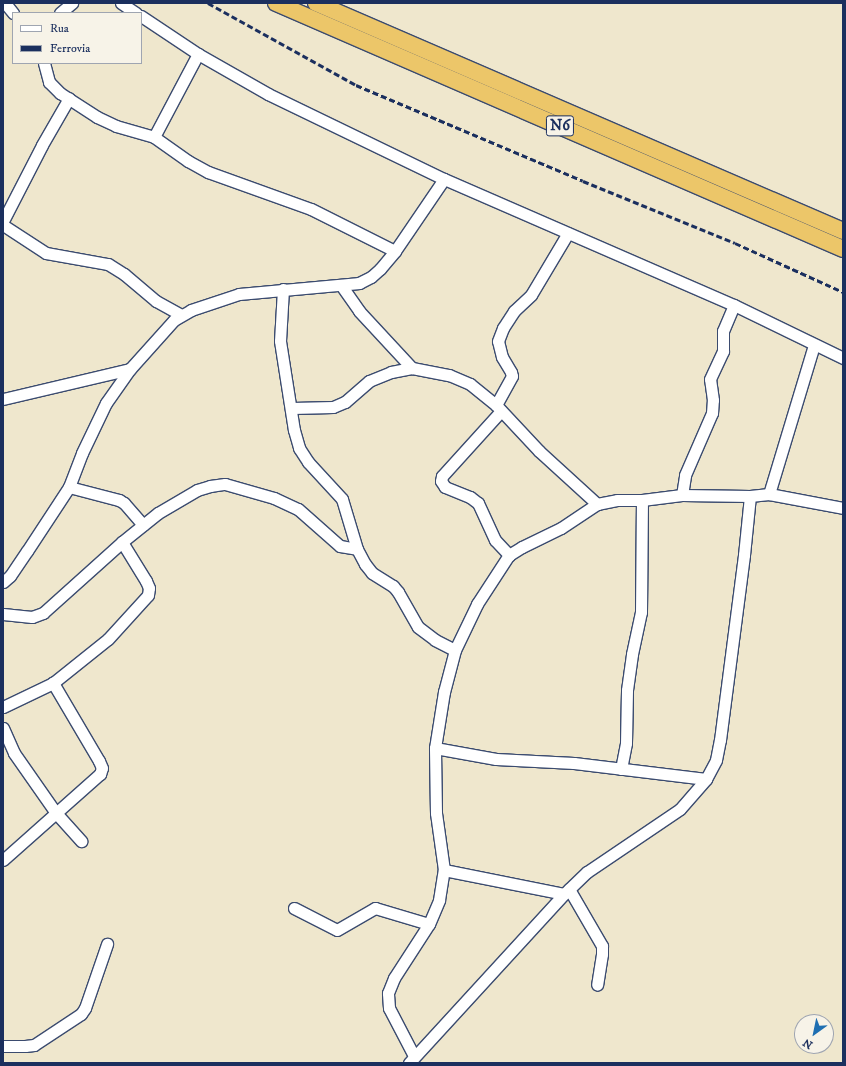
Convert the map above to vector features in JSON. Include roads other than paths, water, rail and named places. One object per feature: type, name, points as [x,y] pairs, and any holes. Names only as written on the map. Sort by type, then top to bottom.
[{"type":"highway","name":"N6","points":[[276,3],[843,249]]},
{"type":"highway","name":"N6","points":[[316,3],[843,231]]},
{"type":"street","points":[[5,3],[12,12]]},
{"type":"street","points":[[61,12],[72,3]]},
{"type":"street","points":[[121,3],[134,12]]},
{"type":"street","points":[[142,17],[198,54],[268,94],[444,179],[734,305],[843,358]]},
{"type":"street","points":[[154,137],[198,54]]},
{"type":"street","points":[[44,64],[49,82],[97,117],[116,126],[154,137],[188,161],[208,172],[311,209],[395,251]]},
{"type":"street","points":[[3,221],[7,201],[69,98]]},
{"type":"street","points":[[3,582],[10,576],[69,487],[82,453],[106,403],[130,369],[181,315],[191,310],[240,294],[359,283],[371,277],[395,251],[444,179]]},
{"type":"street","points":[[3,225],[46,253],[108,264],[124,274],[156,301],[181,315]]},
{"type":"street","points":[[509,555],[495,540],[478,503],[470,496],[452,491],[445,487],[441,480],[442,476],[498,408],[512,376],[502,357],[498,341],[503,328],[514,311],[531,295],[568,233]]},
{"type":"street","points":[[341,284],[359,311],[412,368]]},
{"type":"street","points":[[283,289],[280,341],[292,408],[294,430],[299,448],[308,462],[342,499],[357,549],[372,573],[393,586],[418,627],[435,640],[455,650]]},
{"type":"street","points":[[682,495],[685,475],[712,413],[714,400],[710,387],[710,379],[723,351],[723,331],[734,305]]},
{"type":"street","points":[[769,494],[814,345]]},
{"type":"street","points":[[292,408],[333,408],[345,402],[369,381],[390,372],[412,368],[449,375],[470,384],[498,408],[539,451],[597,504]]},
{"type":"street","points":[[3,399],[130,369]]},
{"type":"street","points":[[3,614],[32,617],[43,613],[122,542],[158,514],[197,490],[225,484],[274,498],[298,509],[340,546],[357,549]]},
{"type":"street","points":[[69,487],[119,500],[124,503],[143,525]]},
{"type":"street","points":[[750,496],[744,555],[720,740],[716,760],[706,779],[680,809],[587,872],[566,891],[411,1059],[389,1008],[388,993],[394,978],[429,924],[439,900],[444,870],[436,813],[435,748],[444,692],[455,650],[477,604],[509,555],[561,528],[597,504],[617,500],[642,500],[682,495],[750,496],[769,494],[843,508]]},
{"type":"street","points":[[621,769],[626,743],[627,690],[632,654],[641,612],[642,500]]},
{"type":"street","points":[[3,707],[53,683],[108,639],[148,595],[149,588],[146,581],[122,542]]},
{"type":"street","points":[[3,860],[100,774],[102,768],[53,683]]},
{"type":"street","points":[[3,728],[14,753],[56,813],[81,841]]},
{"type":"street","points":[[435,748],[496,759],[574,763],[706,779]]},
{"type":"street","points":[[444,870],[566,891],[602,946],[597,985]]},
{"type":"street","points":[[294,908],[336,930],[375,908],[429,924]]},
{"type":"street","points":[[3,1046],[34,1045],[81,1014],[86,1008],[107,944]]},
{"type":"railway","points":[[208,3],[356,85],[583,181],[735,243],[843,292]]}]
